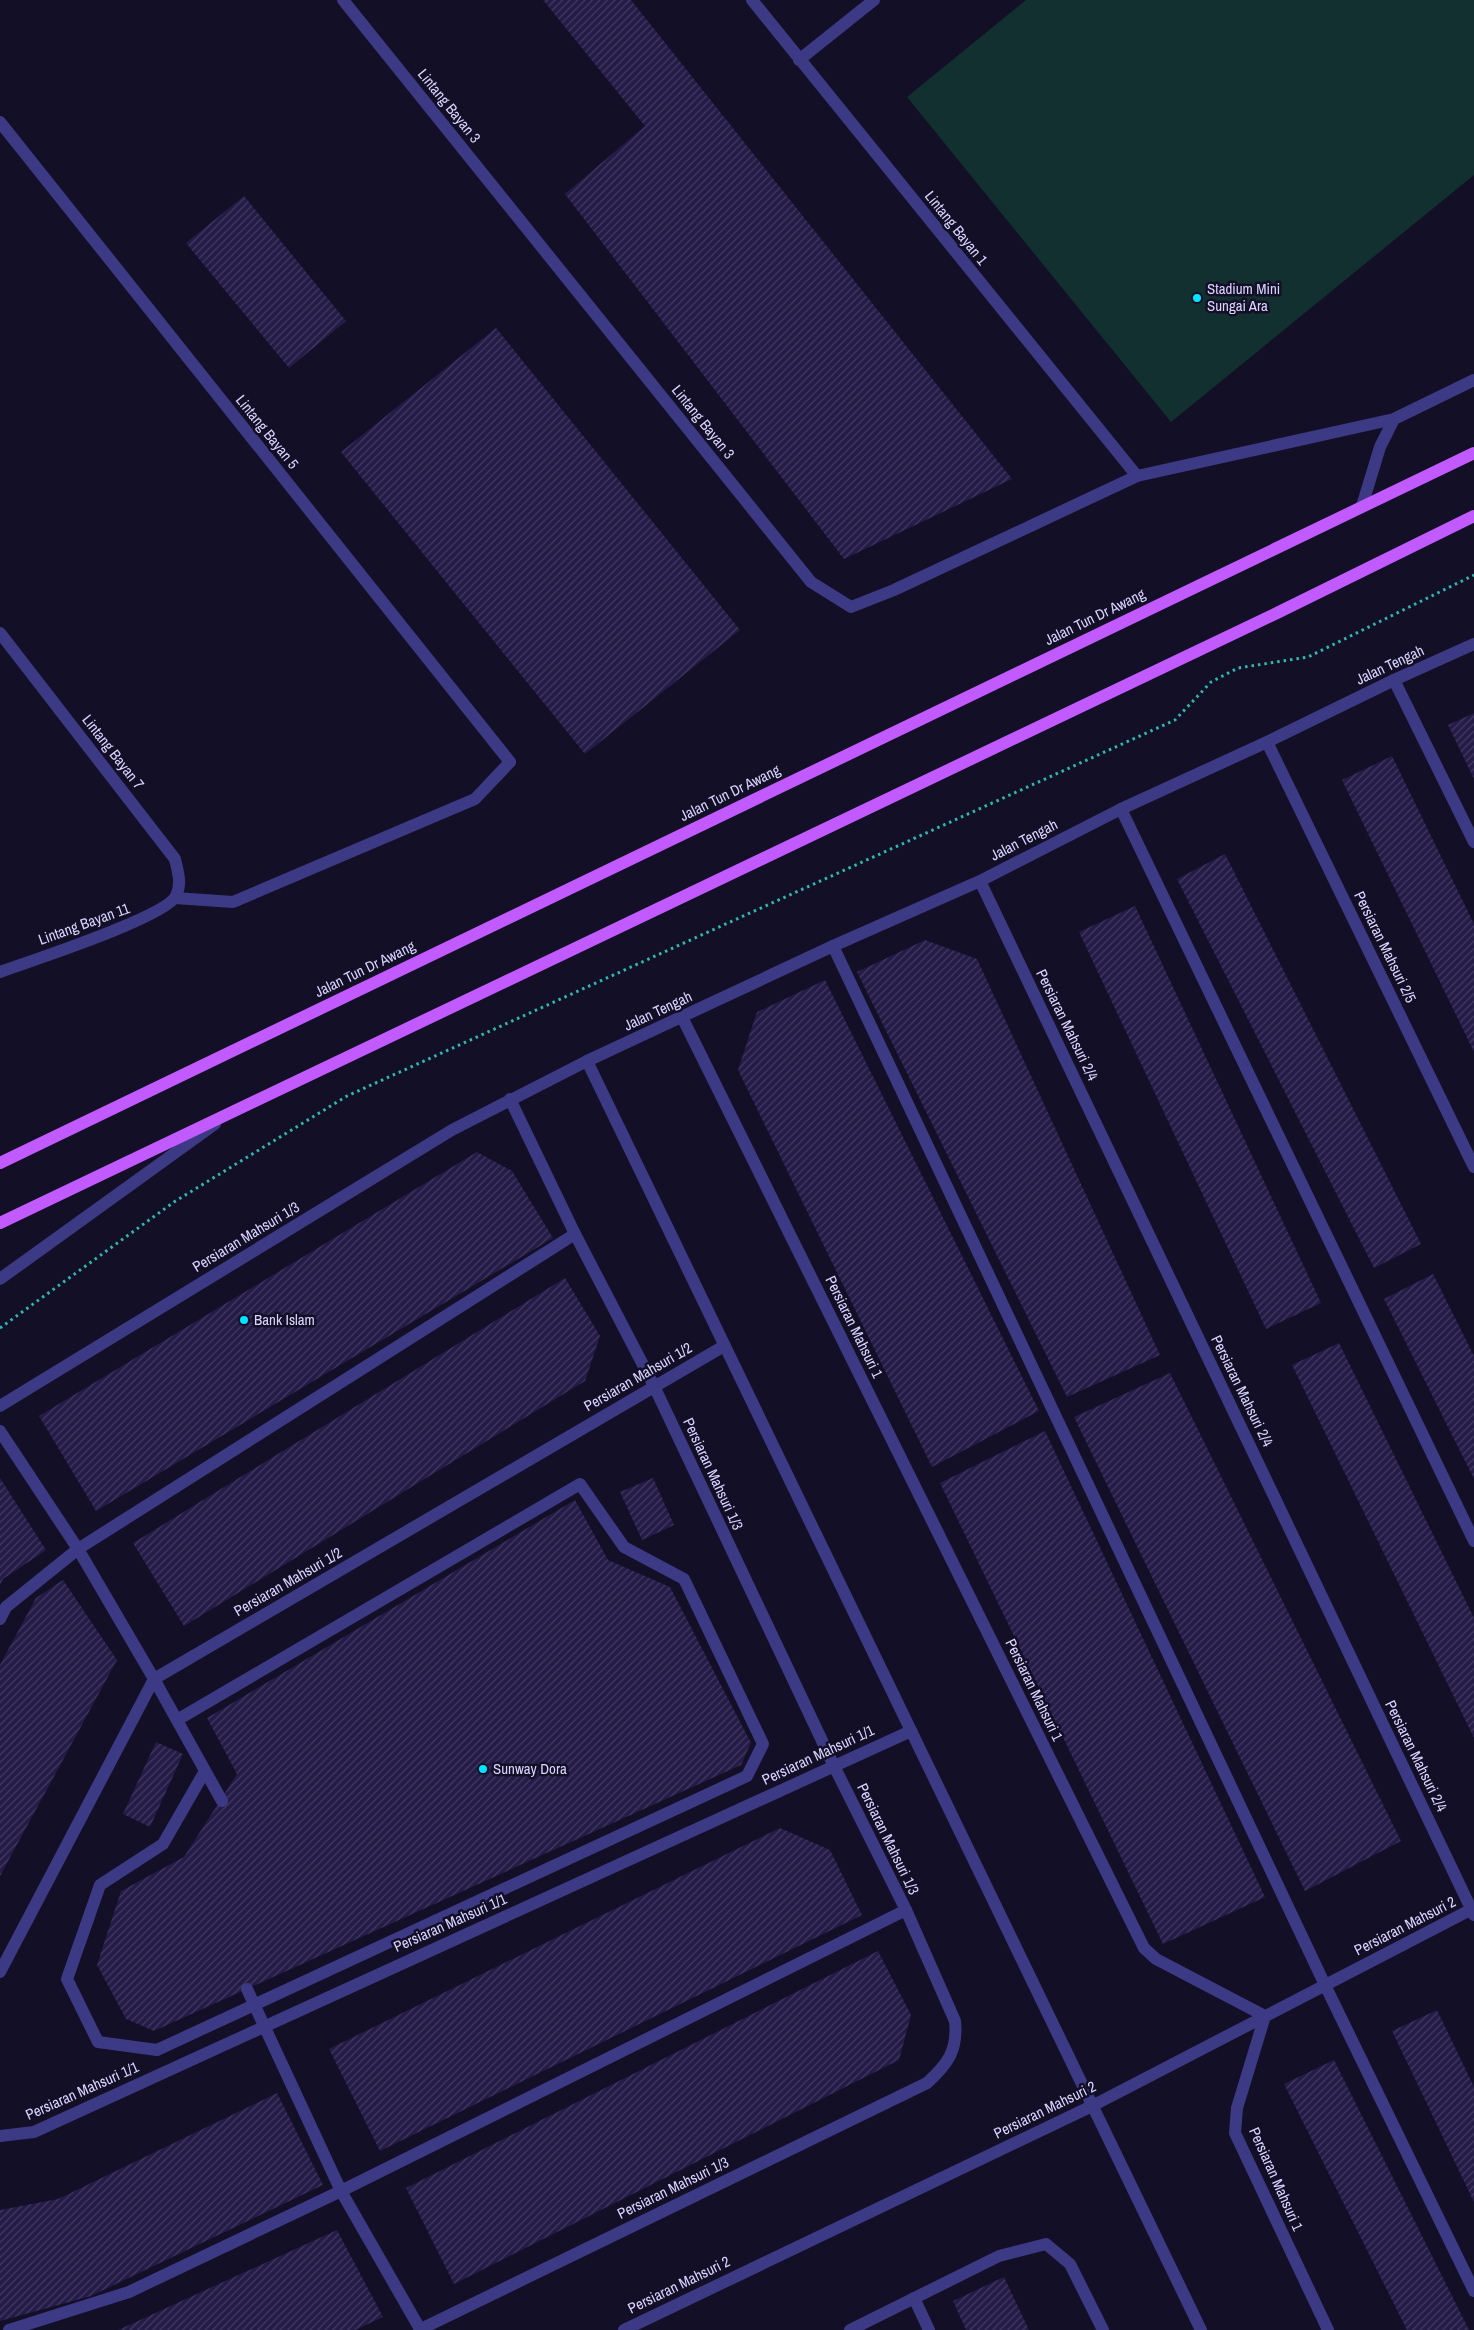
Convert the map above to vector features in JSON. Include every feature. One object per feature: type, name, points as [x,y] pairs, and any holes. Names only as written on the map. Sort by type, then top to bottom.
[{"type":"main road","name":"Jalan Tun Dr Awang","points":[[0,1163],[1474,453]]},
{"type":"main road","points":[[0,1223],[1279,612],[1474,516]]},
{"type":"street","name":"Lintang Bayan 3","points":[[343,0],[811,582],[851,606],[894,590],[1137,476]]},
{"type":"street","name":"Lintang Bayan 1","points":[[752,0],[1137,476]]},
{"type":"street","points":[[799,60],[874,0]]},
{"type":"street","name":"Lintang Bayan 5","points":[[0,122],[510,762],[475,799],[233,902],[175,898]]},
{"type":"street","points":[[1137,476],[1394,419],[1474,380]]},
{"type":"street","points":[[1362,506],[1380,448],[1394,419]]},
{"type":"street","name":"Lintang Bayan 7","points":[[0,633],[175,859],[181,884],[175,898]]},
{"type":"street","name":"Jalan Tengah","points":[[587,1061],[833,946],[980,881],[1121,809],[1474,644]]},
{"type":"street","points":[[1394,680],[1474,842]]},
{"type":"street","name":"Persiaran Mahsuri 2/5","points":[[1267,742],[1474,1167]]},
{"type":"street","points":[[1121,809],[1474,1541]]},
{"type":"street","name":"Persiaran Mahsuri 2/4","points":[[980,881],[1473,1911]]},
{"type":"street","name":"Lintang Bayan 11","points":[[0,972],[145,918],[175,898]]},
{"type":"street","points":[[833,946],[1325,1985],[1474,2291]]},
{"type":"street","name":"Persiaran Mahsuri 1","points":[[682,1018],[1144,1948],[1156,1959],[1265,2016],[1236,2108],[1235,2133],[1328,2330]]},
{"type":"street","points":[[587,1061],[1201,2330]]},
{"type":"street","name":"Persiaran Mahsuri 1/3","points":[[0,1406],[452,1130],[587,1061]]},
{"type":"street","name":"Persiaran Mahsuri 1/3","points":[[419,2330],[927,2083],[944,2068],[957,2039],[955,2021],[906,1910],[834,1766],[654,1386],[575,1234],[510,1099]]},
{"type":"street","points":[[0,1279],[229,1114]]},
{"type":"street","points":[[0,1618],[6,1607],[78,1549],[575,1234]]},
{"type":"street","name":"Persiaran Mahsuri 1/2","points":[[154,1679],[724,1346]]},
{"type":"street","points":[[0,1431],[78,1549],[222,1801]]},
{"type":"street","points":[[177,1720],[580,1484],[624,1547],[684,1579],[763,1744],[748,1776],[157,2050],[98,2042],[67,1980],[100,1885],[164,1844],[205,1771]]},
{"type":"street","points":[[0,1972],[154,1679]]},
{"type":"street","name":"Persiaran Mahsuri 1/1","points":[[0,2136],[34,2132],[910,1730]]},
{"type":"street","points":[[9,2330],[129,2292],[341,2191],[906,1910]]},
{"type":"street","name":"Persiaran Mahsuri 2","points":[[624,2330],[1092,2106],[1325,1985],[1473,1911]]},
{"type":"street","points":[[247,1989],[341,2191],[419,2330]]},
{"type":"street","points":[[850,2330],[999,2256],[1046,2244],[1070,2264],[1103,2330]]},
{"type":"street","points":[[914,2298],[929,2330]]},
{"type":"path","points":[[0,1328],[174,1202],[347,1096],[1175,720],[1211,682],[1238,668],[1308,657],[1474,575]]},
{"type":"green space","name":"Stadium Mini Sungai Ara","points":[[1026,0],[1474,0],[1474,175],[1171,422],[907,97]]},
{"type":"building","points":[[543,0],[631,0],[1012,479],[844,559],[565,194],[645,126]]},
{"type":"building","points":[[244,196],[346,321],[289,368],[186,243]]},
{"type":"building","points":[[496,328],[740,630],[585,754],[341,452]]},
{"type":"building","points":[[1474,713],[1474,779],[1448,725]]},
{"type":"building","points":[[1392,756],[1474,924],[1474,1052],[1342,780]]},
{"type":"building","points":[[1225,854],[1421,1244],[1374,1268],[1177,879]]},
{"type":"building","points":[[1135,906],[1321,1303],[1266,1329],[1079,932]]},
{"type":"building","points":[[925,940],[977,959],[1160,1355],[1067,1397],[857,972]]},
{"type":"building","points":[[825,980],[1039,1411],[932,1467],[738,1070],[757,1012]]},
{"type":"building","points":[[477,1152],[512,1171],[553,1238],[96,1511],[39,1416]]},
{"type":"building","points":[[1433,1274],[1474,1356],[1474,1479],[1384,1299]]},
{"type":"building","points":[[565,1278],[600,1336],[585,1381],[184,1626],[133,1543]]},
{"type":"building","points":[[1339,1343],[1474,1618],[1474,1738],[1292,1365]]},
{"type":"building","points":[[1170,1373],[1401,1841],[1305,1891],[1074,1417]]},
{"type":"building","points":[[1045,1431],[1265,1897],[1163,1944],[940,1483]]},
{"type":"building","points":[[0,1478],[46,1550],[3,1579],[0,1585]]},
{"type":"building","points":[[653,1478],[674,1525],[642,1540],[620,1492]]},
{"type":"building","name":"Sunway Dora","points":[[575,1500],[608,1560],[670,1587],[751,1743],[741,1765],[154,2031],[126,2019],[97,1965],[121,1891],[184,1857],[237,1774],[207,1718]]},
{"type":"building","points":[[63,1580],[117,1660],[0,1876],[0,1665],[36,1598]]},
{"type":"building","points":[[156,1742],[183,1754],[150,1827],[123,1814]]},
{"type":"building","points":[[780,1828],[830,1850],[862,1915],[380,2151],[329,2049]]},
{"type":"building","points":[[878,1951],[911,2015],[899,2060],[454,2284],[406,2188]]},
{"type":"building","points":[[1437,2010],[1474,2087],[1474,2202],[1392,2031]]},
{"type":"building","points":[[1334,2060],[1469,2330],[1407,2330],[1284,2084]]},
{"type":"building","points":[[277,2093],[323,2185],[91,2296],[0,2321],[0,2210],[58,2199]]},
{"type":"building","points":[[337,2230],[383,2317],[355,2330],[118,2330]]},
{"type":"building","points":[[1004,2277],[1029,2330],[966,2330],[953,2301]]},
{"type":"place","name":"Stadium Mini Sungai Ara","points":[[1197,298]]},
{"type":"place","name":"Bank Islam","points":[[244,1320]]},
{"type":"place","name":"Sunway Dora","points":[[483,1769]]}]
